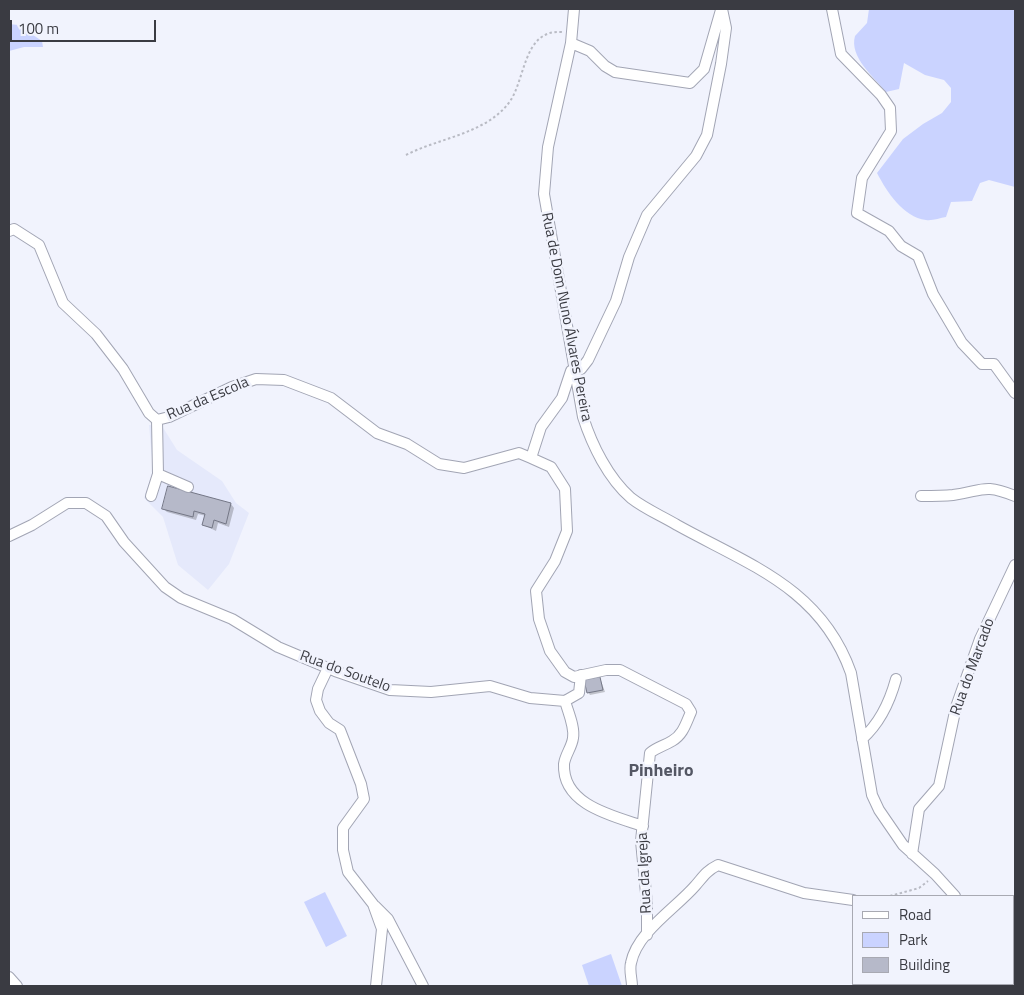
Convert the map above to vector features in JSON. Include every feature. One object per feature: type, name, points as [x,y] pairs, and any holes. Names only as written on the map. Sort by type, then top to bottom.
[{"type":"street","name":"Rua de Dom Nuno Álvares Pereira","points":[[574,9],[571,38],[548,147],[544,194],[557,280],[587,429],[606,467],[625,491],[641,504],[787,586],[805,601],[828,629],[845,656],[851,673],[872,795],[890,827],[912,854],[935,874],[954,895]]},
{"type":"street","points":[[571,38],[590,51],[605,66],[616,72],[690,83],[704,69],[722,9]]},
{"type":"street","points":[[642,826],[599,812],[579,798],[565,778],[564,762],[573,738],[565,700],[579,693],[581,675],[574,677],[565,672],[550,652],[539,620],[536,591],[555,561],[567,531],[565,489],[551,467],[531,458],[541,427],[562,398],[571,371],[581,369],[588,360],[616,301],[647,215],[696,156],[707,135],[722,64],[726,28],[722,9]]},
{"type":"street","points":[[832,9],[841,54],[881,95],[890,108],[891,131],[862,178],[857,213],[889,231],[901,246],[918,256],[933,294],[962,343],[982,364],[994,364],[1015,393]]},
{"type":"street","name":"Rua da Escola","points":[[9,231],[14,229],[39,244],[63,303],[96,334],[122,369],[149,413],[157,420],[169,417],[232,387],[256,379],[284,380],[331,398],[377,433],[407,444],[439,464],[464,468],[519,453],[531,458]]},
{"type":"street","points":[[151,496],[158,474],[157,420]]},
{"type":"street","points":[[158,474],[188,487]]},
{"type":"street","points":[[921,496],[954,495],[975,488],[996,488],[1015,496]]},
{"type":"street","name":"Rua do Soutelo","points":[[9,536],[32,525],[67,503],[86,503],[106,516],[124,542],[165,587],[181,598],[232,620],[278,647],[328,668],[390,690],[431,692],[490,686],[530,698],[565,700]]},
{"type":"street","name":"Rua do Marcado","points":[[912,854],[919,809],[939,786],[956,707],[980,639],[1015,565]]},
{"type":"street","points":[[328,668],[318,688],[316,700],[320,711],[329,723],[340,730],[361,784],[364,799],[343,828],[343,850],[348,872],[373,904],[388,919],[423,986]]},
{"type":"street","name":"Rua da Igreja","points":[[581,675],[606,670],[620,670],[686,704],[691,712],[682,733],[671,742],[658,746],[650,753],[641,841],[647,904],[647,935]]},
{"type":"street","points":[[862,739],[870,732],[891,700],[896,679]]},
{"type":"street","points":[[632,986],[630,964],[637,948],[666,913],[695,886],[707,870],[718,865],[752,874],[804,893],[852,900]]},
{"type":"street","points":[[373,904],[382,929],[376,986]]},
{"type":"street","points":[[9,977],[18,986]]},
{"type":"path","points":[[406,155],[468,132],[497,115],[511,100],[527,54],[536,42],[547,34],[571,38]]},
{"type":"path","points":[[894,895],[919,888],[935,874]]},
{"type":"shaded area","points":[[149,425],[162,426],[177,450],[222,481],[236,503],[249,513],[229,564],[208,590],[178,565],[163,517],[144,498],[153,470]]},
{"type":"green space","points":[[869,9],[1015,9],[1015,187],[989,180],[980,183],[972,201],[951,202],[946,217],[931,220],[918,218],[910,214],[897,202],[877,173],[903,139],[942,113],[951,102],[951,88],[944,80],[925,75],[904,63],[899,89],[886,92],[859,59],[854,44],[855,36],[867,23]]},
{"type":"green space","points":[[9,24],[18,25],[42,41],[43,47],[24,47],[9,51]]},
{"type":"green space","points":[[325,892],[347,936],[326,947],[304,902]]},
{"type":"green space","points":[[611,954],[622,986],[589,986],[582,965]]},
{"type":"building","points":[[168,486],[231,503],[226,524],[214,520],[212,528],[202,525],[205,514],[194,511],[193,517],[162,509]]},
{"type":"building","points":[[600,677],[603,690],[587,693],[584,680]]},
{"type":"district","name":"Pinheiro","points":[[661,772]]}]
